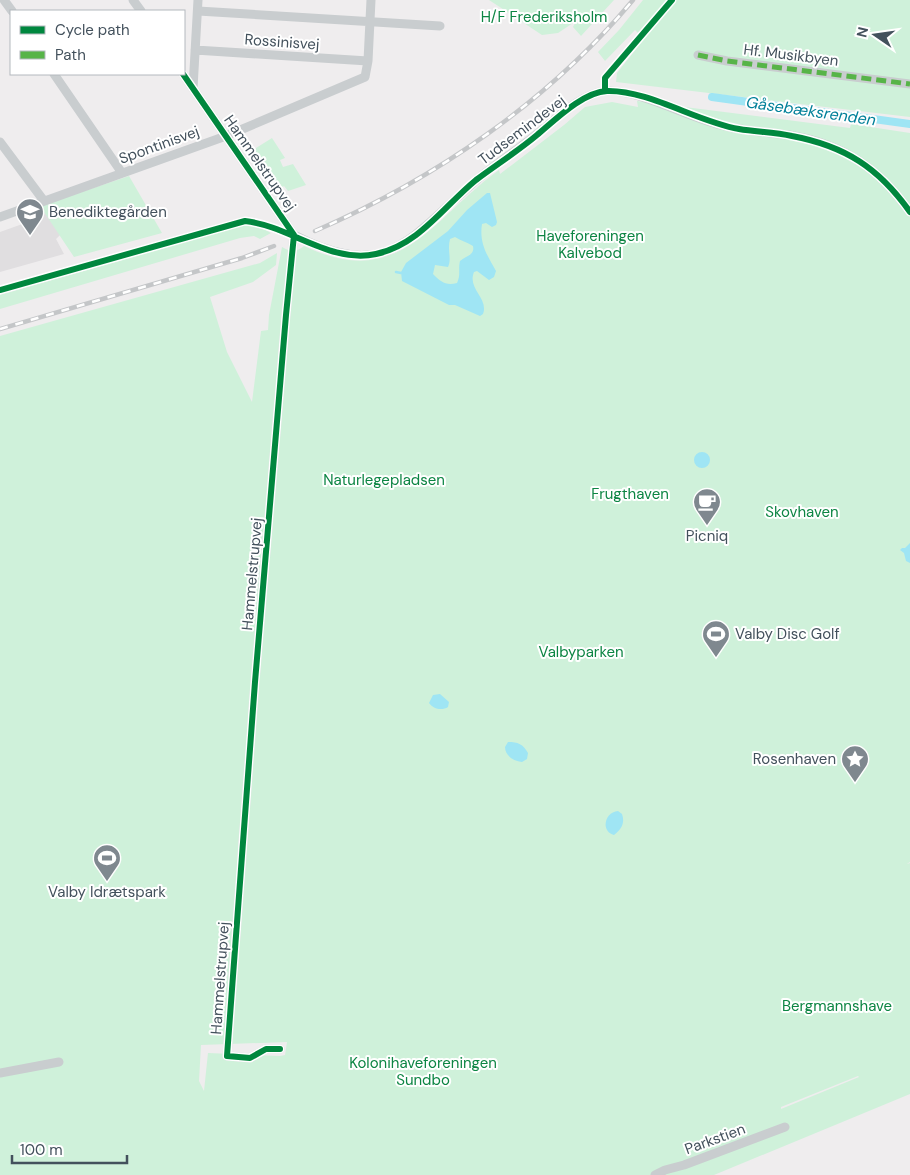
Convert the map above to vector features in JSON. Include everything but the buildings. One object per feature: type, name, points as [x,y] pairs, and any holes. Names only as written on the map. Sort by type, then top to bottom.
[{"type":"street","points":[[193,88],[198,0]]},
{"type":"street","name":"Spontinisvej","points":[[0,217],[226,136],[365,77],[368,62],[371,0]]},
{"type":"street","points":[[198,11],[440,26]]},
{"type":"street","name":"Rossinisvej","points":[[195,50],[368,62]]},
{"type":"street","name":"Hf. Musikbyen","points":[[698,55],[727,61],[910,84]]},
{"type":"street","points":[[55,75],[122,173]]},
{"type":"street","name":"Hammelstrupvej","points":[[184,75],[294,235],[255,682],[227,1056],[250,1058],[266,1049],[280,1049]]},
{"type":"street","name":"Tudsemindevej","points":[[294,235],[336,253],[360,256],[392,249],[419,233],[476,181],[523,146],[558,116],[583,99],[605,91],[638,96],[738,129],[790,136],[817,142],[854,157],[878,174],[897,193],[910,212]]},
{"type":"street","points":[[0,142],[44,201]]},
{"type":"street","points":[[0,1073],[59,1062]]},
{"type":"street","name":"Parkstien","points":[[655,1175],[785,1127]]},
{"type":"shaded area","name":"Benediktegården","points":[[43,204],[63,232],[56,239],[64,254],[0,272],[0,232],[28,222],[33,216],[33,209]]},
{"type":"green space","name":"H/F Frederiksholm","points":[[489,0],[614,0],[581,36],[573,27],[576,21],[558,33],[542,35]]},
{"type":"green space","points":[[643,0],[666,0],[639,34],[635,30],[605,61],[598,52]]},
{"type":"green space","points":[[675,0],[910,0],[910,117],[616,82],[617,73]]},
{"type":"green space","points":[[637,101],[850,128],[851,124],[910,133],[910,862],[907,864],[910,863],[910,1094],[714,1175],[0,1175],[0,336],[260,263],[277,253],[276,265],[253,282],[210,297],[227,352],[252,402],[261,331],[268,330],[269,315],[282,247],[293,251],[304,246],[337,258],[365,260],[390,255],[412,244],[433,228],[475,189],[499,170],[500,174],[585,107],[612,102],[638,107]],"holes":[[[287,1042],[285,1055],[280,1056],[208,1053],[204,1091],[199,1081],[201,1045]],[[859,1077],[781,1109],[781,1107]]]},
{"type":"green space","points":[[272,138],[285,158],[280,160],[283,167],[293,164],[306,185],[288,191],[284,186],[280,189],[253,150]]},
{"type":"green space","points":[[129,176],[162,233],[74,257],[40,206]]},
{"type":"green space","points":[[244,225],[258,226],[271,233],[260,239],[254,236],[240,238],[0,309],[0,295]]},
{"type":"water","points":[[487,193],[490,193],[497,222],[492,227],[486,223],[482,224],[481,231],[484,249],[496,271],[494,277],[489,280],[477,271],[474,272],[473,283],[484,308],[483,314],[480,316],[455,305],[449,305],[402,281],[401,272],[406,263],[448,231],[467,210]],"holes":[[[455,237],[473,246],[473,251],[460,261],[457,283],[447,284],[433,274],[435,265],[448,267],[450,261],[450,239]]]},
{"type":"water","points":[[699,452],[705,452],[710,457],[708,466],[699,468],[694,463],[694,457]]},
{"type":"water","points":[[910,543],[910,563],[906,561],[904,553],[900,550]]},
{"type":"water","points":[[440,694],[449,702],[448,707],[435,708],[429,703],[433,695]]},
{"type":"water","points":[[508,742],[517,743],[524,747],[528,753],[527,759],[522,762],[510,758],[505,750]]},
{"type":"water","points":[[618,811],[622,814],[623,823],[614,835],[607,830],[606,822],[610,815]]},
{"type":"waterway","name":"Gåsebæksrenden","points":[[712,97],[910,124]]},
{"type":"waterway","points":[[396,272],[401,273]]},
{"type":"railway","points":[[315,231],[404,187],[488,134],[565,71],[600,37],[633,0]]},
{"type":"railway","points":[[0,329],[242,258],[274,246]]},
{"type":"marked path","points":[[698,55],[727,61],[910,84]]},
{"type":"cycle path","points":[[605,91],[605,78],[672,0]]},
{"type":"cycle path","points":[[184,75],[294,235],[255,682],[227,1056],[250,1058],[266,1049],[280,1049]]},
{"type":"cycle path","points":[[0,290],[245,221],[262,224],[342,254],[359,256],[376,254],[391,249],[418,233],[476,180],[530,141],[579,101],[588,96],[607,91],[639,96],[723,125],[811,140],[828,146],[859,161],[873,171],[886,183],[910,212]]},
{"type":"place","name":"Benediktegården","points":[[30,236]]},
{"type":"place","name":"Picniq","points":[[707,526]]},
{"type":"place","name":"Valby Disc Golf","points":[[716,658]]},
{"type":"place","name":"Rosenhaven","points":[[855,783]]},
{"type":"place","name":"Valby Idrætspark","points":[[107,882]]},
{"type":"park label","name":"Haveforeningen Kalvebod","points":[[590,244]]},
{"type":"park label","name":"Naturlegepladsen","points":[[384,480]]},
{"type":"park label","name":"Frugthaven","points":[[630,494]]},
{"type":"park label","name":"Skovhaven","points":[[802,512]]},
{"type":"park label","name":"Valbyparken","points":[[581,652]]},
{"type":"park label","name":"Bergmannshave","points":[[837,1006]]},
{"type":"park label","name":"Kolonihaveforeningen Sundbo","points":[[423,1072]]}]
